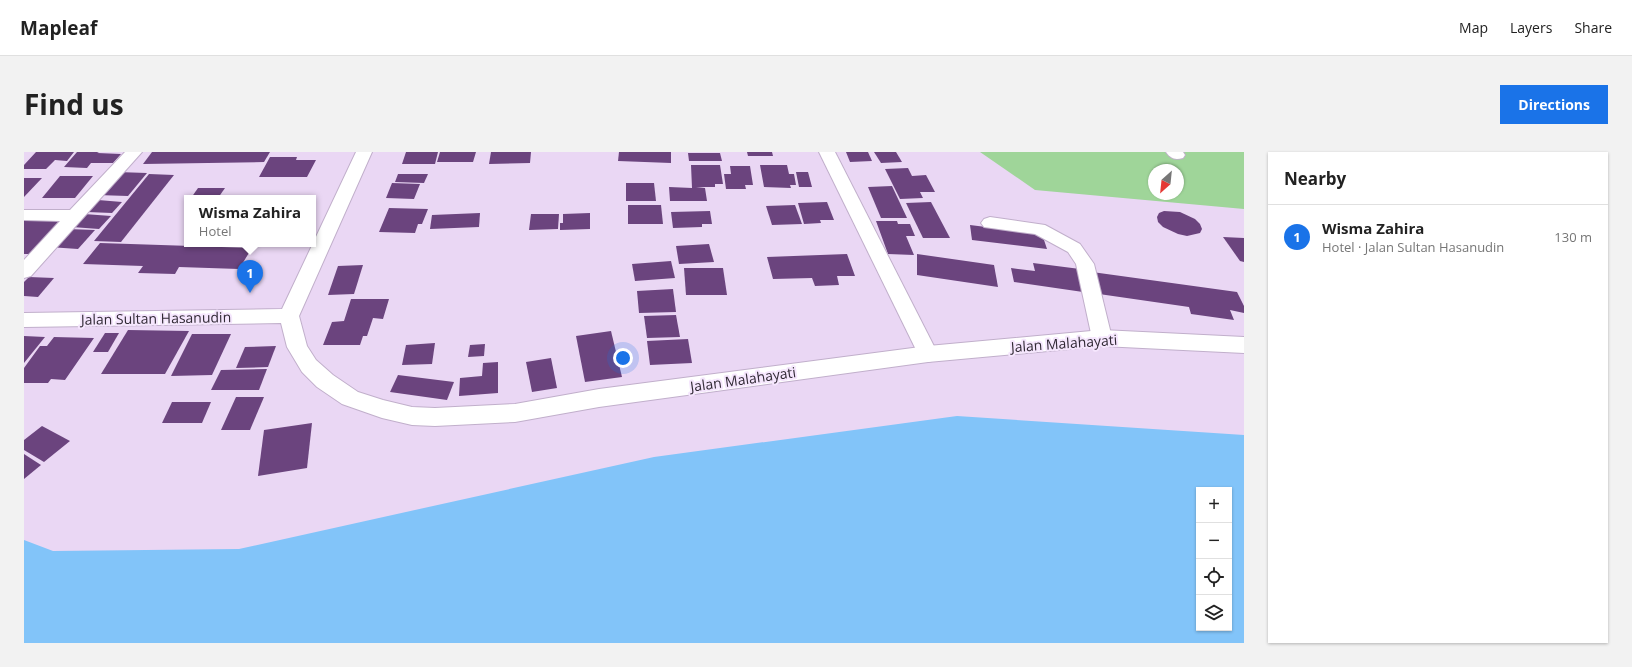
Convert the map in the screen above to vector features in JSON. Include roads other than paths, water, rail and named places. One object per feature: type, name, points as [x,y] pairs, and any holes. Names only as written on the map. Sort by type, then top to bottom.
[{"type":"main road","points":[[24,272],[134,152]]},
{"type":"main road","points":[[289,316],[364,152]]},
{"type":"main road","points":[[827,152],[928,354]]},
{"type":"main road","points":[[24,215],[75,216]]},
{"type":"main road","points":[[990,223],[1039,229],[1074,248],[1085,264],[1102,338]]},
{"type":"main road","name":"Jalan Sultan Hasanudin","points":[[24,320],[289,316]]},
{"type":"main road","name":"Jalan Malahayati","points":[[289,316],[297,347],[309,366],[325,381],[350,398],[382,410],[412,416],[435,417],[515,413],[599,398],[928,354],[1102,338],[1244,345]]},
{"type":"water","points":[[957,416],[1244,435],[1244,643],[24,643],[24,540],[53,551],[239,549],[654,457]]},
{"type":"place","name":"Wisma Zahira","points":[[250,293]]}]
